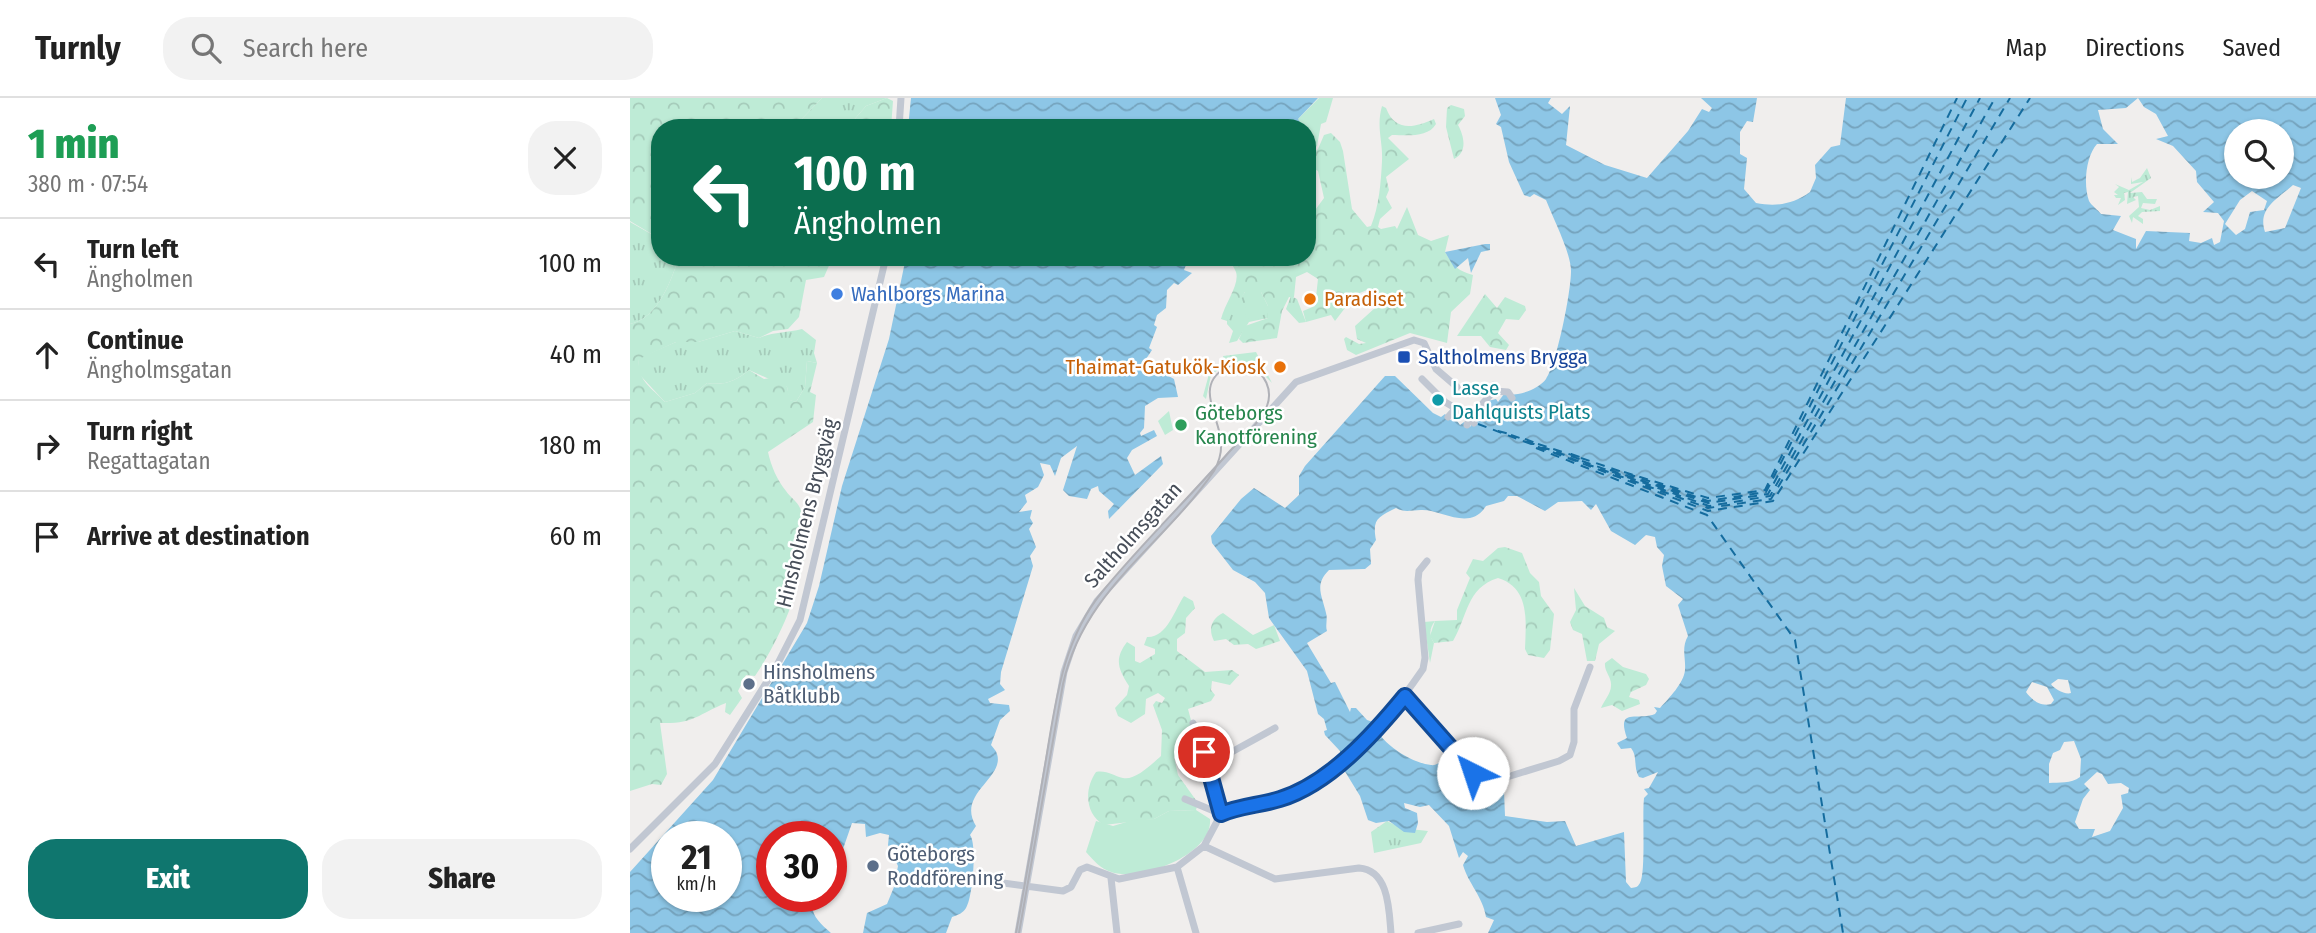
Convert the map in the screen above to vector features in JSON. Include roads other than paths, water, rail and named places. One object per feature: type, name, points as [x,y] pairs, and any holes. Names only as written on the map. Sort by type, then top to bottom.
[{"type":"street","points":[[900,119],[901,98]]},
{"type":"street","name":"Hinsholmens Bryggväg","points":[[630,849],[715,764],[775,669],[800,620],[884,266]]},
{"type":"street","name":"Saltholmsgatan","points":[[1018,933],[1063,673],[1081,627],[1108,588],[1299,380],[1380,355],[1414,340],[1424,344],[1436,369],[1457,387]]},
{"type":"street","points":[[1422,379],[1469,419]]},
{"type":"street","points":[[1494,388],[1508,392],[1512,398]]},
{"type":"street","points":[[1494,388],[1502,399]]},
{"type":"street","points":[[1458,422],[1469,419],[1494,388]]},
{"type":"street","points":[[1448,417],[1456,408]]},
{"type":"street","points":[[1185,800],[1221,814],[1281,799],[1340,762],[1376,728],[1405,696],[1424,665],[1418,580],[1419,571],[1427,561]]},
{"type":"street","points":[[1405,696],[1469,771],[1493,781],[1559,761],[1570,755],[1575,735],[1574,709],[1590,667]]},
{"type":"street","points":[[976,883],[981,880],[1067,890],[1074,884],[1080,870],[1087,867],[1111,878],[1126,878],[1177,867],[1204,846],[1221,814],[1193,723]]},
{"type":"street","points":[[1208,765],[1275,728]]},
{"type":"street","points":[[1204,846],[1275,879],[1359,869],[1372,871],[1379,878],[1388,900],[1391,933]]},
{"type":"street","points":[[1177,867],[1196,933]]},
{"type":"street","points":[[1111,878],[1118,933]]},
{"type":"street","points":[[1418,933],[1459,924]]},
{"type":"water","points":[[911,98],[1318,98],[1298,119],[909,119]]},
{"type":"water","points":[[1495,98],[1551,98],[1548,103],[1562,114],[1570,106],[1566,145],[1605,165],[1647,178],[1688,131],[1702,109],[1709,112],[1712,108],[1701,98],[1757,98],[1753,122],[1747,121],[1740,132],[1740,154],[1747,158],[1744,189],[1756,203],[1771,205],[1791,202],[1810,192],[1816,178],[1815,165],[1831,147],[1840,145],[1846,98],[2138,98],[2316,98],[2316,933],[1488,933],[1494,920],[1486,917],[1482,903],[1465,872],[1463,865],[1468,856],[1463,852],[1459,858],[1449,826],[1429,805],[1420,807],[1404,803],[1405,808],[1417,813],[1415,833],[1404,832],[1389,821],[1376,823],[1368,820],[1360,796],[1341,765],[1340,751],[1325,735],[1324,731],[1327,730],[1324,719],[1318,714],[1307,671],[1269,618],[1265,593],[1255,582],[1233,570],[1212,543],[1211,536],[1241,499],[1254,488],[1285,508],[1299,495],[1299,476],[1305,466],[1385,376],[1395,376],[1433,413],[1441,417],[1445,414],[1450,420],[1455,418],[1460,425],[1464,422],[1470,427],[1488,401],[1496,399],[1498,402],[1504,394],[1527,392],[1546,379],[1563,327],[1570,264],[1546,200],[1534,194],[1530,197],[1524,195],[1509,162],[1501,127],[1496,124],[1501,115]],"holes":[[[2138,98],[2144,107],[2156,114],[2168,136],[2156,139],[2173,146],[2196,171],[2197,182],[2214,202],[2203,212],[2218,213],[2224,221],[2220,242],[2214,245],[2212,238],[2201,243],[2189,241],[2190,233],[2146,231],[2136,249],[2136,239],[2113,230],[2121,216],[2101,214],[2089,201],[2087,171],[2093,149],[2097,144],[2118,144],[2103,129],[2098,110],[2126,108]],[[2252,191],[2267,201],[2264,210],[2250,212],[2245,229],[2236,235],[2225,224],[2240,200]],[[1508,496],[1517,496],[1545,511],[1558,502],[1582,501],[1591,510],[1596,504],[1611,531],[1635,545],[1646,535],[1655,537],[1657,547],[1664,555],[1662,566],[1666,586],[1683,599],[1678,605],[1688,636],[1682,680],[1660,708],[1654,707],[1657,711],[1655,714],[1626,719],[1624,728],[1627,738],[1617,743],[1621,749],[1631,748],[1639,777],[1658,772],[1649,788],[1644,789],[1648,794],[1644,798],[1643,867],[1640,883],[1636,887],[1631,888],[1626,882],[1624,832],[1576,846],[1565,821],[1547,822],[1505,816],[1504,791],[1483,788],[1446,761],[1431,765],[1405,756],[1388,744],[1373,722],[1367,720],[1356,708],[1351,708],[1350,712],[1335,682],[1331,683],[1307,643],[1327,631],[1327,615],[1320,590],[1324,575],[1329,570],[1365,569],[1371,564],[1370,549],[1376,540],[1375,527],[1378,519],[1396,508],[1472,517],[1486,506],[1504,501]],[[2058,679],[2068,680],[2071,693],[2057,690],[2051,684]],[[2032,682],[2047,687],[2054,700],[2051,704],[2043,704],[2036,702],[2026,692]],[[2074,741],[2081,759],[2080,777],[2069,782],[2049,783],[2049,764],[2053,753],[2060,750],[2064,742]],[[2097,772],[2102,774],[2108,784],[2121,783],[2129,788],[2128,793],[2121,795],[2123,808],[2110,831],[2092,837],[2095,829],[2079,829],[2075,822],[2083,799],[2090,790],[2084,784]]]},
{"type":"water","points":[[1490,244],[1490,250],[1481,252],[1471,273],[1468,258],[1455,269],[1445,252]]},
{"type":"water","points":[[904,266],[1186,266],[1184,270],[1192,273],[1167,290],[1166,308],[1157,315],[1154,325],[1157,327],[1149,348],[1152,350],[1146,359],[1149,365],[1174,379],[1178,397],[1158,398],[1145,406],[1141,436],[1154,430],[1157,436],[1132,450],[1127,458],[1135,475],[1161,456],[1163,464],[1109,519],[1108,511],[1114,504],[1099,491],[1098,486],[1091,489],[1087,499],[1069,496],[1063,490],[1077,446],[1061,458],[1055,476],[1050,465],[1040,463],[1044,475],[1038,487],[1025,495],[1027,502],[1019,512],[1032,510],[1030,518],[1033,523],[1029,529],[1036,547],[1030,556],[1033,566],[1001,672],[1000,684],[1005,690],[988,699],[990,703],[1009,705],[1010,711],[1000,720],[991,745],[997,754],[998,763],[972,805],[971,815],[976,826],[970,835],[974,859],[968,902],[963,911],[952,917],[946,933],[863,933],[867,913],[887,904],[894,887],[898,866],[888,845],[889,835],[880,833],[866,837],[865,824],[852,823],[847,837],[847,821],[756,821],[756,912],[814,912],[831,933],[630,933],[630,872],[651,849],[651,912],[742,912],[742,821],[676,821],[713,780],[807,623],[819,586],[842,486],[889,339]]},
{"type":"tram line","points":[[1016,933],[1056,701],[1061,677],[1077,633],[1088,612],[1117,574],[1214,469],[1230,451],[1250,430],[1260,418],[1269,400],[1268,388],[1260,373],[1250,367],[1230,366],[1215,376],[1210,393],[1221,441],[1221,453],[1219,460],[1217,464],[1216,468],[1193,498],[1106,595],[1088,621],[1073,651],[1063,684],[1019,933]]},
{"type":"place","name":"Wahlborgs Marina","points":[[837,294]]},
{"type":"place","name":"Paradiset","points":[[1310,299]]},
{"type":"place","name":"Saltholmens Brygga","points":[[1404,357]]},
{"type":"place","name":"Thaimat-Gatukök-Kiosk","points":[[1280,367]]},
{"type":"place","name":"Lasse Dahlquists Plats","points":[[1438,400]]},
{"type":"place","name":"Göteborgs Kanotförening","points":[[1181,425]]},
{"type":"place","name":"Hinsholmens Båtklubb","points":[[749,684]]},
{"type":"place","name":"Göteborgs Roddförening","points":[[873,866]]}]
